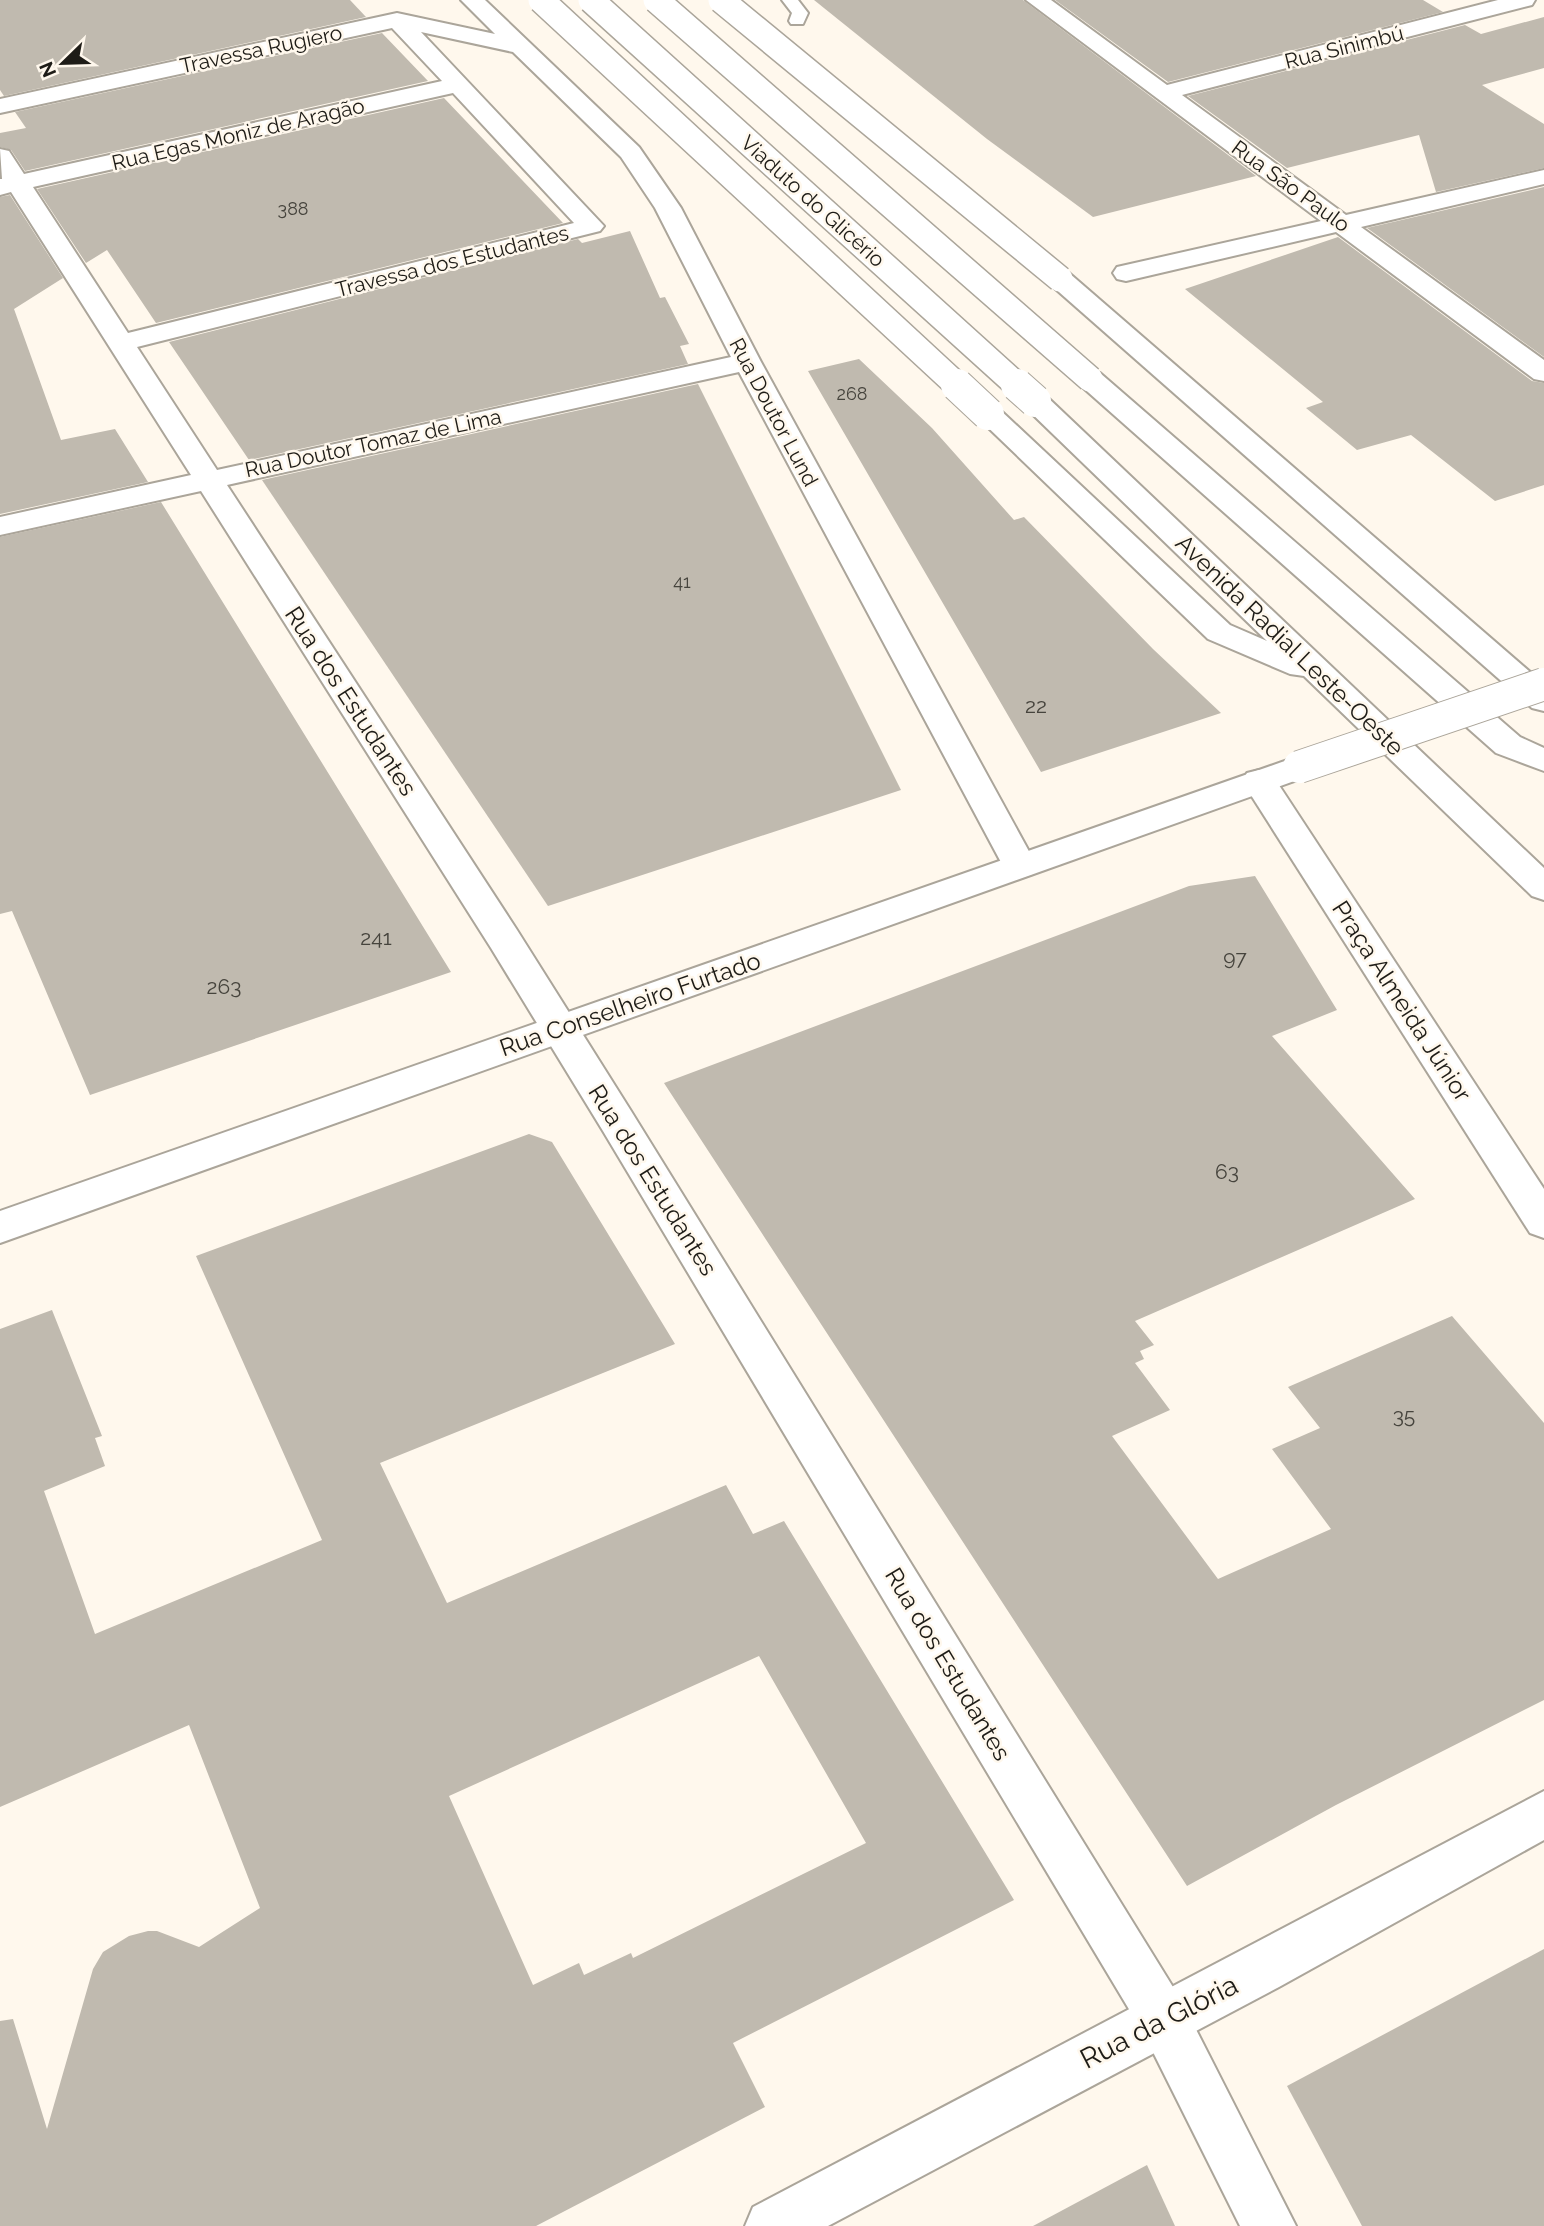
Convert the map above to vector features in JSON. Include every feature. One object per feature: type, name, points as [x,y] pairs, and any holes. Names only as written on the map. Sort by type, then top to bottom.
[{"type":"main road","name":"Rua Doutor Lund","points":[[472,0],[630,152],[668,208],[747,362],[1020,866]]},
{"type":"main road","points":[[541,0],[1219,632],[1323,677]]},
{"type":"main road","name":"Viaduto do Glicério","points":[[590,0],[1035,401]]},
{"type":"main road","points":[[656,0],[1508,745],[1544,760]]},
{"type":"main road","points":[[721,0],[1060,279],[1544,701]]},
{"type":"main road","name":"Rua São Paulo","points":[[1037,0],[1544,373]]},
{"type":"main road","points":[[1446,0],[1469,14]]},
{"type":"main road","name":"Rua Sinimbú","points":[[1164,93],[1524,0]]},
{"type":"main road","name":"Travessa Rugiero","points":[[0,106],[397,20],[522,47]]},
{"type":"main road","name":"Travessa dos Estudantes","points":[[120,343],[591,226],[397,20]]},
{"type":"main road","name":"Rua Egas Moniz de Aragão","points":[[9,185],[457,85]]},
{"type":"main road","name":"Rua dos Estudantes","points":[[0,156],[9,185],[120,343],[559,1029],[1163,2018],[1269,2226]]},
{"type":"main road","points":[[1126,273],[1544,177]]},
{"type":"main road","name":"Rua Doutor Tomaz de Lima","points":[[0,526],[747,362]]},
{"type":"main road","name":"Avenida Radial Leste-Oeste","points":[[1035,401],[1544,888]]},
{"type":"main road","name":"Rua Conselheiro Furtado","points":[[0,1227],[1259,781],[1544,684]]},
{"type":"main road","name":"Praça Almeida Júnior","points":[[1259,781],[1544,1222]]},
{"type":"main road","name":"Rua da Glória","points":[[772,2226],[1163,2018],[1261,1969],[1544,1814]]},
{"type":"lane","points":[[790,0],[800,13],[797,21]]},
{"type":"building","points":[[0,0],[350,0],[366,17],[4,96],[0,90]]},
{"type":"building","points":[[814,0],[1023,0],[1256,176],[1093,217],[987,139]]},
{"type":"building","points":[[1055,0],[1423,0],[1443,12],[1168,82]]},
{"type":"building","points":[[1544,17],[1544,68],[1482,85],[1544,124],[1544,168],[1436,192],[1419,135],[1287,168],[1188,96],[1465,25],[1481,34]]},
{"type":"building","points":[[382,33],[428,81],[25,171],[11,150],[0,147],[0,133],[26,128],[15,112]]},
{"type":"building","points":[[444,98],[563,223],[156,323],[107,250],[86,263],[37,189]]},
{"type":"building","points":[[1544,187],[1544,357],[1367,228]]},
{"type":"building","points":[[10,195],[63,278],[14,309],[61,440],[115,429],[148,482],[0,514],[0,197]]},
{"type":"building","points":[[630,231],[660,298],[665,297],[689,344],[680,346],[688,364],[249,460],[169,342],[578,239],[582,243]]},
{"type":"building","points":[[1338,237],[1532,381],[1544,383],[1544,485],[1495,501],[1411,435],[1357,450],[1306,408],[1323,402],[1185,289]]},
{"type":"building","points":[[859,359],[932,428],[1014,520],[1024,517],[1153,649],[1221,713],[1041,772],[808,371]]},
{"type":"building","points":[[698,384],[901,790],[548,906],[262,480]]},
{"type":"building","points":[[161,502],[451,972],[90,1095],[12,911],[0,914],[0,537]]},
{"type":"building","points":[[1255,876],[1337,1010],[1272,1036],[1415,1199],[1135,1321],[1154,1345],[1140,1351],[1144,1359],[1135,1363],[1170,1410],[1112,1436],[1218,1579],[1331,1529],[1272,1449],[1320,1428],[1288,1387],[1452,1316],[1544,1423],[1544,1700],[1336,1805],[1187,1886],[664,1083],[1189,886]]},
{"type":"building","points":[[529,1134],[552,1142],[675,1344],[380,1463],[447,1603],[726,1485],[753,1534],[784,1521],[1014,1900],[733,2043],[765,2107],[536,2226],[0,2226],[0,2021],[13,2019],[47,2129],[93,1969],[103,1952],[129,1936],[148,1931],[157,1931],[199,1947],[260,1908],[189,1725],[0,1807],[0,1329],[52,1310],[102,1436],[95,1438],[105,1466],[44,1491],[95,1634],[322,1540],[196,1256]],"holes":[[[759,1656],[866,1843],[633,1958],[631,1953],[584,1975],[579,1963],[533,1985],[449,1796]]]},
{"type":"building","points":[[1544,1949],[1544,2226],[1362,2226],[1287,2086]]},
{"type":"building","points":[[1147,2165],[1175,2226],[1033,2226]]}]
